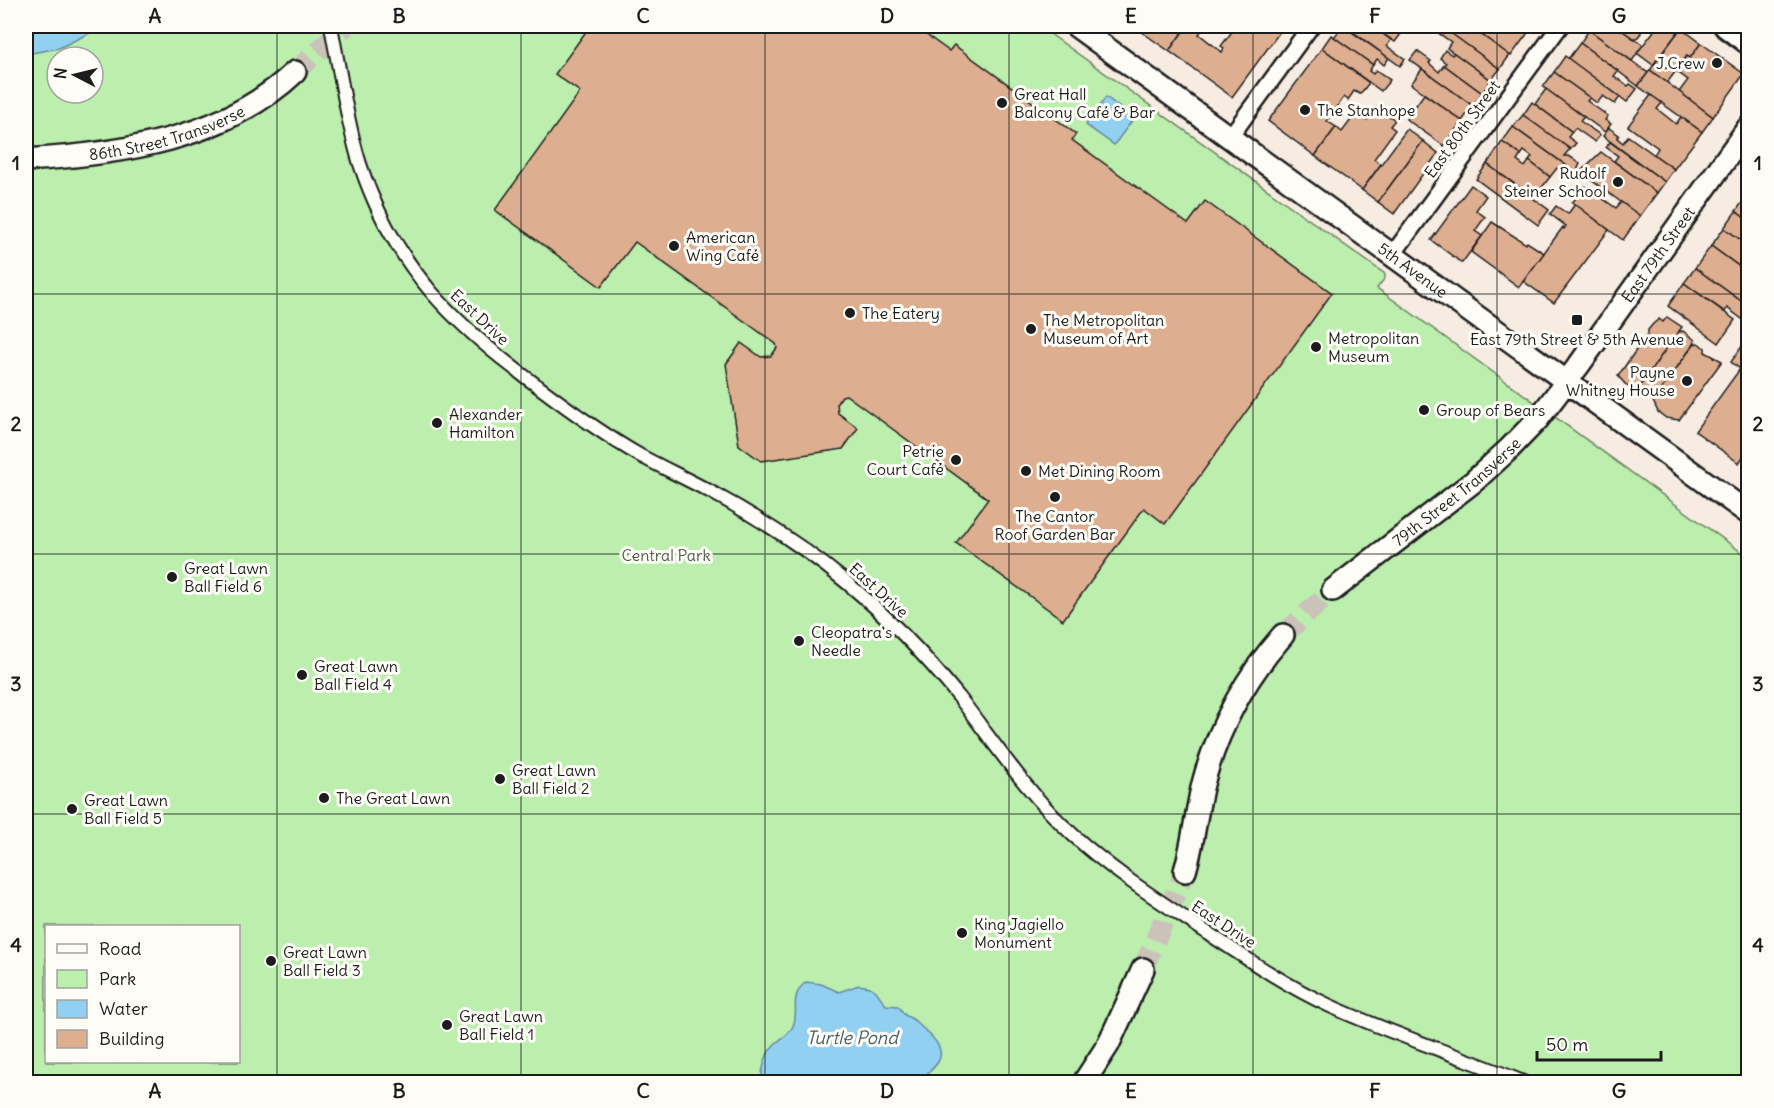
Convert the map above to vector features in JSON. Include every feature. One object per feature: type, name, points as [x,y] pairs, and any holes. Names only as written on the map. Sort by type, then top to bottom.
[{"type":"main road","name":"5th Avenue","points":[[1076,26],[1567,381],[1746,506]]},
{"type":"main road","points":[[1725,26],[1749,43]]},
{"type":"main road","name":"86th Street Transverse","points":[[26,160],[106,153],[145,146],[176,137],[251,104],[283,83],[295,72]]},
{"type":"main road","name":"East 79th Street","points":[[1567,381],[1749,128]]},
{"type":"main road","name":"79th Street Transverse","points":[[1333,590],[1479,476],[1525,433],[1567,381]]},
{"type":"main road","points":[[1185,871],[1203,782],[1218,737],[1248,680],[1283,635]]},
{"type":"main road","points":[[1084,1083],[1117,1028],[1143,969]]},
{"type":"street","name":"East Drive","points":[[331,26],[361,166],[393,239],[403,258],[431,294],[481,343],[596,428],[638,454],[753,516],[806,551],[845,581],[932,664],[1013,768],[1054,816],[1124,876],[1238,953],[1309,996],[1408,1039],[1523,1083]]},
{"type":"street","points":[[1230,137],[1311,26]]},
{"type":"street","name":"East 80th Street","points":[[1393,255],[1560,26]]},
{"type":"green space","name":"Central Park","points":[[26,26],[1039,26],[1385,274],[1385,278],[1377,288],[1748,557],[1748,1082],[26,1082]]},
{"type":"water","points":[[26,26],[104,26],[65,45],[45,45],[45,51],[26,54]]},
{"type":"water","points":[[1106,97],[1134,118],[1114,145],[1086,125]]},
{"type":"water","name":"Turtle Pond","points":[[806,982],[821,984],[839,992],[859,985],[870,987],[876,991],[886,1005],[898,1006],[904,1014],[934,1039],[940,1050],[938,1062],[917,1082],[761,1082],[763,1066],[769,1051],[788,1034],[793,1026],[797,993]]},
{"type":"building","name":"The Metropolitan Museum of Art","points":[[590,26],[914,26],[949,51],[954,45],[1076,134],[1072,140],[1188,224],[1205,201],[1332,293],[1165,524],[1144,508],[1063,620],[956,543],[988,499],[846,395],[842,396],[837,403],[838,413],[858,428],[843,449],[761,461],[739,445],[726,364],[741,343],[761,357],[771,356],[777,348],[776,344],[635,242],[601,287],[495,210],[580,92],[555,74]]},
{"type":"building","points":[[1133,26],[1187,26],[1169,51]]},
{"type":"building","points":[[1187,26],[1205,26],[1199,34],[1222,52],[1224,48],[1221,46],[1234,29],[1229,26],[1284,26],[1232,97],[1169,51]]},
{"type":"building","points":[[1343,26],[1389,58],[1384,65],[1377,59],[1373,65],[1334,37]]},
{"type":"building","points":[[1345,26],[1372,26],[1391,40],[1387,46],[1405,59],[1400,66]]},
{"type":"building","points":[[1372,26],[1398,26],[1404,30],[1395,42]]},
{"type":"building","points":[[1440,26],[1454,26],[1467,35],[1472,28],[1510,55],[1500,69]]},
{"type":"building","points":[[1441,26],[1500,69],[1491,80],[1447,48],[1451,42],[1437,32]]},
{"type":"building","points":[[1478,26],[1524,26],[1530,30],[1511,56],[1475,30]]},
{"type":"building","points":[[1593,26],[1616,26],[1643,45],[1632,61],[1589,30]]},
{"type":"building","points":[[1616,26],[1642,26],[1641,33],[1637,38],[1633,38]]},
{"type":"building","points":[[1652,26],[1681,28],[1653,65],[1637,53],[1654,31],[1650,28]]},
{"type":"building","points":[[1681,28],[1701,43],[1690,58],[1687,56],[1667,83],[1650,70]]},
{"type":"building","points":[[1589,30],[1648,73],[1638,86],[1580,43]]},
{"type":"building","points":[[1331,35],[1373,65],[1369,71],[1373,74],[1376,70],[1390,80],[1381,91],[1322,48]]},
{"type":"building","points":[[1580,43],[1618,71],[1614,76],[1628,86],[1630,84],[1637,89],[1627,102],[1568,59]]},
{"type":"building","points":[[1701,43],[1744,74],[1713,117],[1679,92],[1688,80],[1676,71]]},
{"type":"building","name":"The Stanhope","points":[[1322,48],[1369,83],[1360,94],[1354,91],[1348,100],[1344,97],[1327,121],[1336,127],[1315,156],[1268,121]]},
{"type":"building","points":[[1445,50],[1452,55],[1454,53],[1491,80],[1482,93],[1444,65],[1446,63],[1440,58]]},
{"type":"building","points":[[1417,51],[1431,61],[1429,63],[1439,72],[1444,65],[1482,93],[1473,106],[1410,60]]},
{"type":"building","points":[[1565,56],[1620,97],[1615,104],[1603,96],[1597,103],[1554,72]]},
{"type":"building","points":[[1422,69],[1473,106],[1462,121],[1411,84]]},
{"type":"building","points":[[1650,70],[1713,117],[1702,132],[1638,86]]},
{"type":"building","points":[[1554,72],[1590,98],[1587,101],[1608,116],[1605,120],[1611,124],[1605,132],[1543,87]]},
{"type":"building","points":[[1546,89],[1584,117],[1580,121],[1600,135],[1595,142],[1575,128],[1572,132],[1535,104]]},
{"type":"building","points":[[1424,94],[1462,121],[1444,146],[1406,119]]},
{"type":"building","points":[[1651,95],[1662,103],[1657,109],[1676,124],[1681,117],[1702,132],[1674,169],[1654,155],[1658,148],[1628,126]]},
{"type":"building","points":[[1532,102],[1572,132],[1568,137],[1576,143],[1570,150],[1523,115]]},
{"type":"building","points":[[1377,107],[1395,120],[1390,126],[1395,130],[1374,159],[1381,164],[1362,190],[1315,156],[1336,127],[1342,132],[1357,112],[1367,120]]},
{"type":"building","points":[[1523,115],[1570,149],[1564,156],[1569,156],[1580,163],[1577,171],[1513,127]]},
{"type":"building","points":[[1513,127],[1575,172],[1570,179],[1557,168],[1550,177],[1529,161],[1532,157],[1524,151],[1521,155],[1502,142]]},
{"type":"building","points":[[1609,128],[1619,135],[1617,138],[1623,143],[1628,136],[1674,169],[1665,182],[1603,136]]},
{"type":"building","points":[[1407,129],[1423,141],[1378,202],[1362,190]]},
{"type":"building","points":[[1423,141],[1438,153],[1394,214],[1378,202]]},
{"type":"building","points":[[1502,142],[1521,155],[1517,161],[1525,167],[1529,161],[1550,177],[1534,198],[1487,164]]},
{"type":"building","points":[[1610,142],[1665,182],[1657,193],[1614,161],[1618,156],[1606,147]]},
{"type":"building","name":"Rudolf Steiner School","points":[[1601,152],[1657,193],[1640,216],[1580,172]]},
{"type":"building","points":[[1487,164],[1549,210],[1538,225],[1476,179]]},
{"type":"building","points":[[1471,185],[1486,196],[1476,210],[1485,217],[1475,231],[1482,236],[1462,263],[1431,240]]},
{"type":"building","points":[[1585,186],[1616,208],[1621,202],[1640,216],[1623,240],[1572,203]]},
{"type":"building","points":[[1748,194],[1748,221],[1736,211]]},
{"type":"building","points":[[1575,204],[1609,230],[1554,303],[1523,281],[1566,226],[1550,214],[1556,206],[1568,214]]},
{"type":"building","points":[[1736,211],[1748,221],[1748,245],[1724,228]]},
{"type":"building","points":[[1492,222],[1544,253],[1519,287],[1471,252]]},
{"type":"building","points":[[1724,228],[1748,245],[1748,273],[1711,246]]},
{"type":"building","points":[[1711,246],[1748,273],[1745,284],[1748,287],[1748,306],[1695,268]]},
{"type":"building","points":[[1695,268],[1748,306],[1748,317],[1745,314],[1742,319],[1727,308],[1725,312],[1684,283]]},
{"type":"building","points":[[1684,283],[1735,320],[1719,343],[1668,306]]},
{"type":"building","points":[[1667,317],[1682,327],[1637,390],[1627,386],[1618,376],[1648,330],[1659,319],[1663,322]]},
{"type":"building","points":[[1683,331],[1695,340],[1694,344],[1653,401],[1637,390],[1678,332]]},
{"type":"building","points":[[1747,339],[1748,449],[1739,463],[1695,431],[1740,369],[1731,362]]},
{"type":"building","name":"Payne Whitney House","points":[[1698,343],[1705,348],[1705,352],[1722,361],[1679,420],[1666,418],[1658,412],[1653,401],[1694,344]]},
{"type":"tunnel","points":[[295,72],[346,26]]},
{"type":"tunnel","points":[[1283,635],[1333,590]]},
{"type":"tunnel","points":[[1143,969],[1185,871]]},
{"type":"place","name":"J.Crew","points":[[1717,63]]},
{"type":"place","name":"Great Hall Balcony Café & Bar","points":[[1002,103]]},
{"type":"place","name":"The Stanhope","points":[[1305,110]]},
{"type":"place","name":"Rudolf Steiner School","points":[[1618,182]]},
{"type":"place","name":"American Wing Café","points":[[674,246]]},
{"type":"place","name":"The Eatery","points":[[850,313]]},
{"type":"place","name":"East 79th Street & 5th Avenue","points":[[1577,320]]},
{"type":"place","name":"The Metropolitan Museum of Art","points":[[1031,329]]},
{"type":"place","name":"Metropolitan Museum","points":[[1316,347]]},
{"type":"place","name":"Payne Whitney House","points":[[1687,381]]},
{"type":"place","name":"Group of Bears","points":[[1424,410]]},
{"type":"place","name":"Alexander Hamilton","points":[[437,423]]},
{"type":"place","name":"Petrie Court Café","points":[[956,460]]},
{"type":"place","name":"Met Dining Room","points":[[1026,471]]},
{"type":"place","name":"The Cantor Roof Garden Bar","points":[[1055,497]]},
{"type":"place","name":"Great Lawn Ball Field 6","points":[[172,577]]},
{"type":"place","name":"Cleopatra's Needle","points":[[799,641]]},
{"type":"place","name":"Great Lawn Ball Field 4","points":[[302,675]]},
{"type":"place","name":"Great Lawn Ball Field 2","points":[[500,779]]},
{"type":"place","name":"The Great Lawn","points":[[324,798]]},
{"type":"place","name":"Great Lawn Ball Field 5","points":[[72,809]]},
{"type":"place","name":"King Jagiello Monument","points":[[962,933]]},
{"type":"place","name":"Great Lawn Ball Field 3","points":[[271,961]]},
{"type":"place","name":"Great Lawn Ball Field 1","points":[[447,1025]]}]
